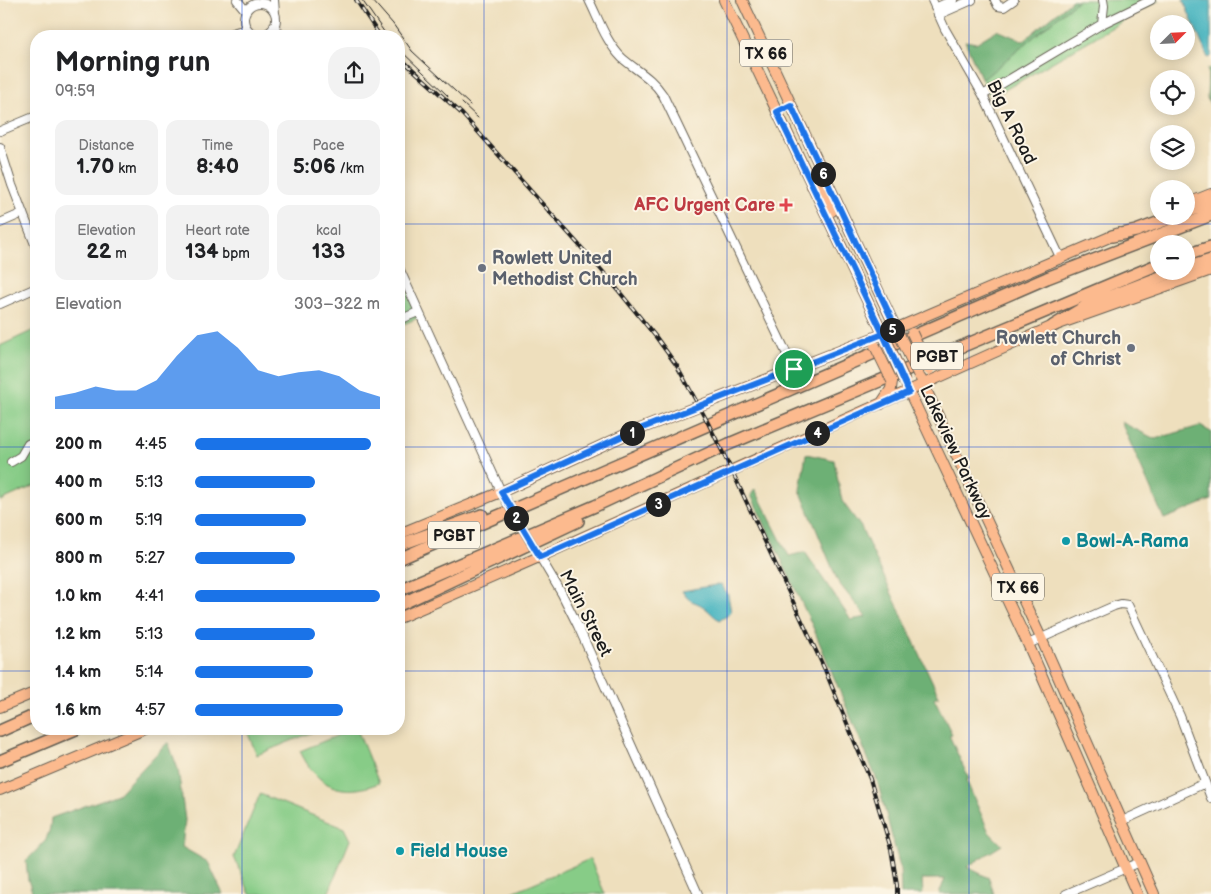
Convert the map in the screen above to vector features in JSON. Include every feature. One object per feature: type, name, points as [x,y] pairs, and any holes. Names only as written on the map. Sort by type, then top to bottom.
[{"type":"highway","points":[[1195,209],[1211,204]]},
{"type":"highway","name":"PGBT","points":[[405,555],[1060,273],[1211,215]]},
{"type":"highway","points":[[1112,236],[1150,225]]},
{"type":"highway","points":[[1195,252],[1211,247]]},
{"type":"highway","points":[[1195,265],[1211,260]]},
{"type":"highway","name":"PGBT","points":[[405,587],[595,506],[729,444],[1150,268]]},
{"type":"highway","points":[[1053,326],[1088,305],[1153,280]]},
{"type":"highway","points":[[405,602],[579,521],[595,506]]},
{"type":"highway","points":[[405,543],[492,512],[510,511]]},
{"type":"highway","points":[[0,731],[30,718]]},
{"type":"highway","points":[[0,762],[62,735]]},
{"type":"main road","name":"Lakeview Parkway","points":[[724,0],[1028,644],[1137,894]]},
{"type":"main road","name":"Lakeview Parkway","points":[[742,0],[983,511],[1154,894]]},
{"type":"main road","points":[[777,112],[791,105]]},
{"type":"main road","points":[[812,186],[822,189],[832,212],[844,219]]},
{"type":"main road","points":[[1195,200],[1211,194]]},
{"type":"main road","points":[[405,532],[503,495],[627,434],[865,341],[897,331],[929,314],[1150,220]]},
{"type":"main road","points":[[405,615],[537,553],[882,404],[907,387],[921,381],[952,372],[1053,326],[1211,270]]},
{"type":"main road","points":[[929,314],[915,324],[911,330],[912,333],[929,370],[935,373],[952,372]]},
{"type":"main road","points":[[865,341],[872,342],[876,346],[892,381],[882,404]]},
{"type":"main road","points":[[969,518],[983,511]]},
{"type":"main road","points":[[0,707],[30,694]]},
{"type":"main road","points":[[0,790],[131,735]]},
{"type":"street","points":[[238,0],[245,14],[246,26],[249,30]]},
{"type":"street","points":[[246,0],[270,7],[275,15]]},
{"type":"street","points":[[274,0],[274,25],[277,30]]},
{"type":"street","points":[[589,0],[614,49],[650,79],[663,95],[794,369]]},
{"type":"street","points":[[935,7],[953,0]]},
{"type":"street","points":[[935,7],[972,0]]},
{"type":"street","points":[[994,0],[998,6],[1004,7],[1014,0]]},
{"type":"street","points":[[1102,24],[1103,0]]},
{"type":"street","points":[[983,95],[1102,24],[1151,0]]},
{"type":"street","points":[[231,30],[238,25],[245,14],[260,3]]},
{"type":"street","name":"Big A Road","points":[[935,7],[945,29],[983,95],[1061,259]]},
{"type":"street","points":[[269,30],[274,25]]},
{"type":"street","points":[[0,131],[30,118]]},
{"type":"street","points":[[0,147],[30,231]]},
{"type":"street","points":[[0,223],[23,213]]},
{"type":"street","name":"Main Street","points":[[405,282],[503,495],[562,594],[698,894]]},
{"type":"street","points":[[0,304],[30,291]]},
{"type":"street","points":[[405,317],[418,312]]},
{"type":"street","points":[[11,462],[21,456],[30,443]]},
{"type":"street","points":[[1028,644],[1114,606],[1128,605],[1180,716],[1211,798]]},
{"type":"street","points":[[1122,821],[1204,783]]},
{"type":"street","points":[[1066,894],[1140,862]]},
{"type":"green space","points":[[1072,0],[1078,0],[982,80],[965,41],[976,43],[997,30],[1023,41]]},
{"type":"green space","points":[[1078,0],[1159,0],[991,98],[982,80]]},
{"type":"green space","points":[[1211,68],[1211,106],[1207,98],[1208,69]]},
{"type":"green space","points":[[405,285],[420,317],[405,323]]},
{"type":"green space","points":[[30,332],[30,488],[0,501],[0,346]]},
{"type":"green space","points":[[1121,422],[1155,439],[1200,426],[1211,432],[1211,500],[1164,519]]},
{"type":"green space","points":[[806,454],[834,460],[842,501],[861,527],[939,696],[934,698],[952,734],[949,735],[969,779],[966,780],[989,832],[1002,845],[967,867],[989,878],[994,894],[939,894],[945,879],[922,879],[923,894],[901,894],[900,867],[877,780],[812,625],[751,495],[755,489],[789,556],[805,552],[851,620],[866,617],[838,582],[800,490]]},
{"type":"green space","points":[[249,735],[305,735],[257,755]]},
{"type":"green space","points":[[339,735],[359,735],[379,783],[353,789],[342,789],[332,786],[314,773],[300,751]]},
{"type":"green space","points":[[168,742],[178,769],[185,820],[182,847],[208,862],[223,894],[33,894],[28,880],[26,861],[47,837],[51,818],[118,794]]},
{"type":"green space","points":[[260,794],[344,828],[350,840],[328,894],[250,894],[234,857]]},
{"type":"green space","points":[[590,859],[605,894],[508,894]]},
{"type":"water","points":[[1183,0],[1211,0],[1211,57],[1208,58],[1195,28],[1195,15],[1189,15]]},
{"type":"water","points":[[721,584],[728,595],[731,612],[720,620],[701,605],[690,600],[682,591]]},
{"type":"tram line","points":[[362,0],[383,30]]},
{"type":"tram line","points":[[372,0],[397,30]]},
{"type":"tram line","points":[[405,41],[412,51],[470,105]]},
{"type":"tram line","points":[[405,55],[448,96]]},
{"type":"tram line","points":[[462,103],[478,118]]},
{"type":"railway","points":[[356,0],[376,30]]},
{"type":"railway","points":[[405,62],[462,114],[605,274],[677,366],[732,471],[825,670],[870,779],[891,849],[897,894]]},
{"type":"place","name":"AFC Urgent Care","points":[[786,205]]},
{"type":"place","name":"Rowlett United Methodist Church","points":[[482,268]]},
{"type":"place","name":"Rowlett Church of Christ","points":[[1131,348]]},
{"type":"place","name":"Bowl-A-Rama","points":[[1066,541]]},
{"type":"place","name":"Field House","points":[[400,851]]},
{"type":"route","points":[[794,369],[627,434],[501,492],[540,557],[909,392],[883,334],[896,328],[791,105],[777,112],[883,334],[794,369]]}]
